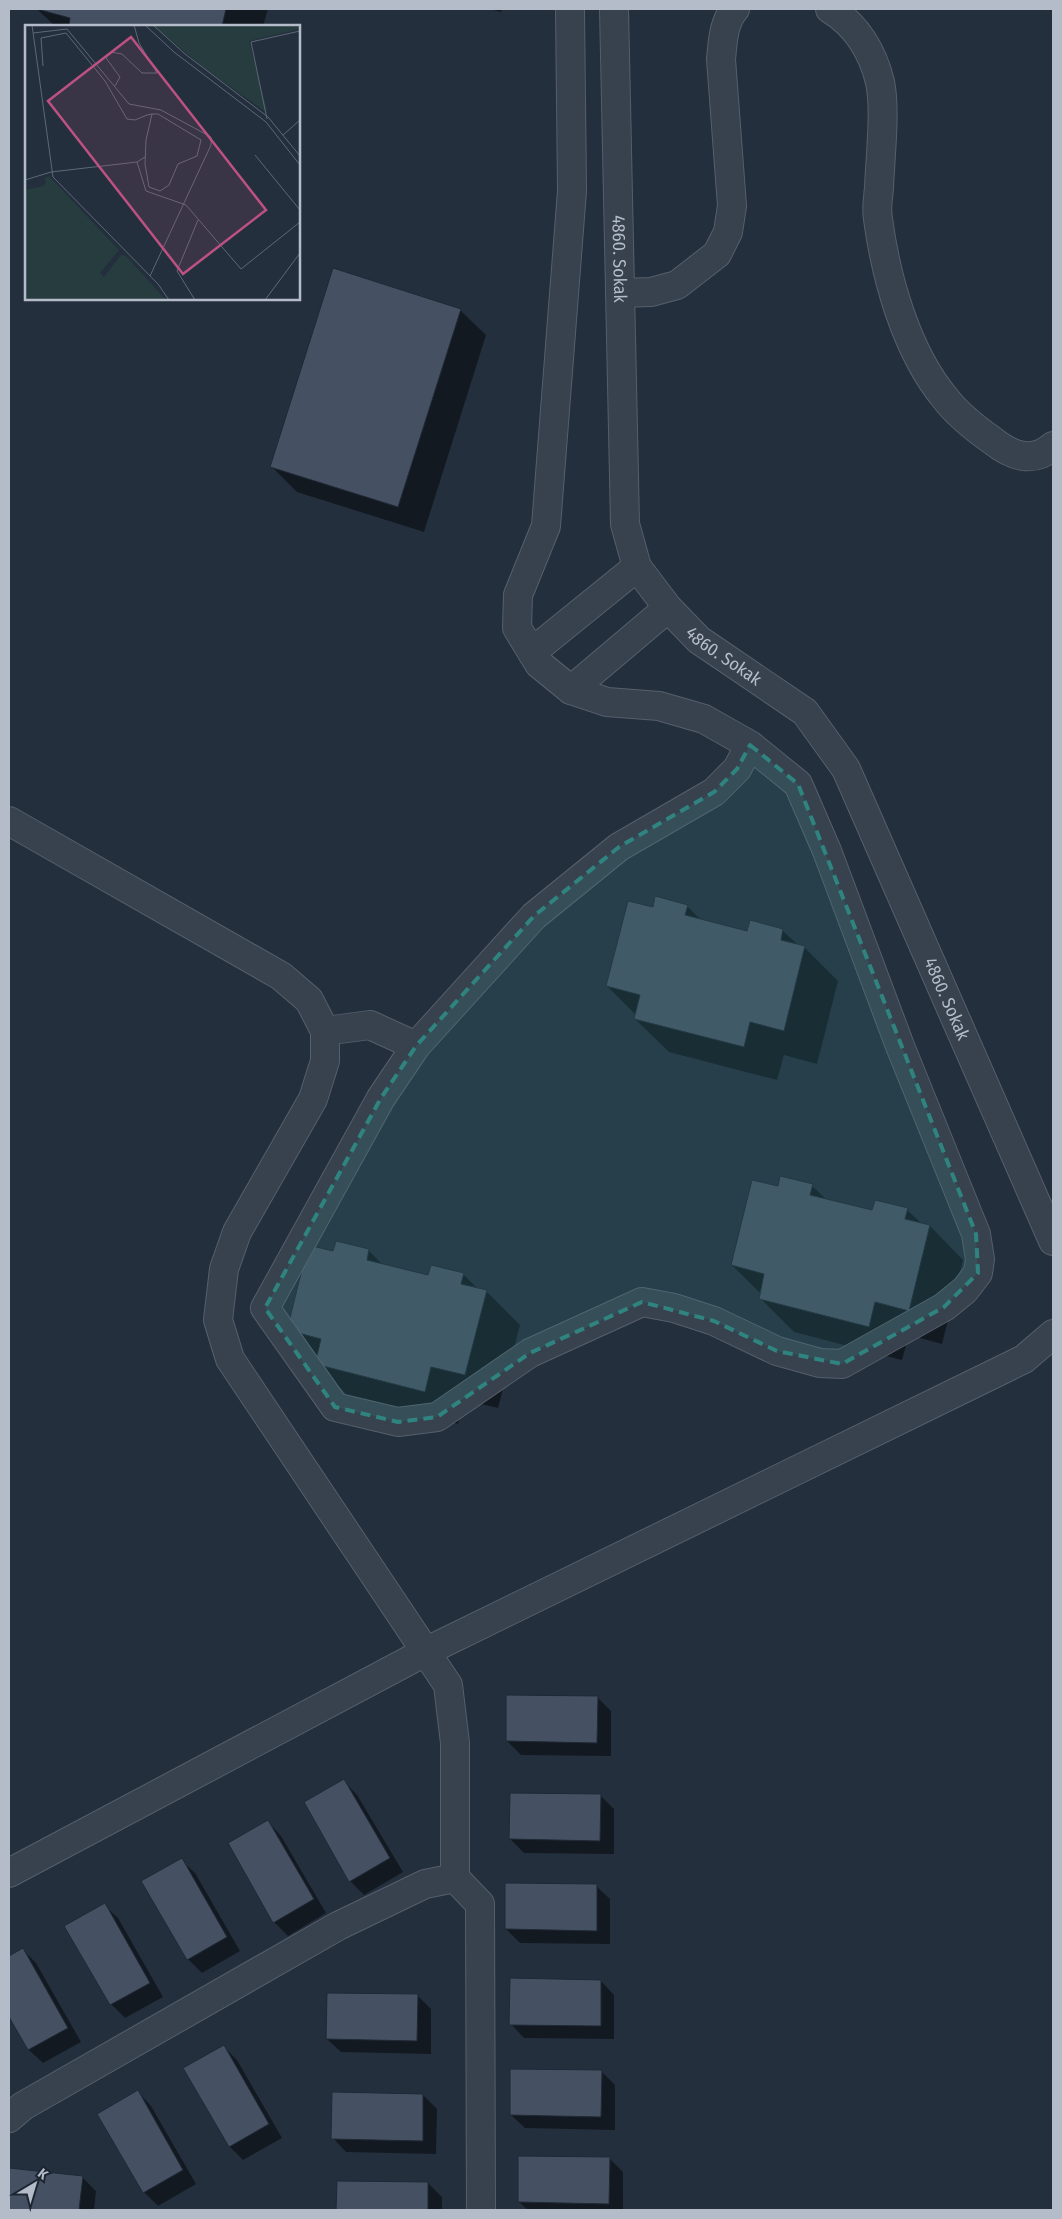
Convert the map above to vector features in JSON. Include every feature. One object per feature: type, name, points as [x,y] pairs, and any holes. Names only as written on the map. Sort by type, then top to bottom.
[{"type":"street","points":[[570,9],[572,191],[546,526],[518,595],[517,628],[539,664],[571,690],[607,702],[659,706],[704,719],[750,745],[798,784],[827,851],[900,1046],[976,1234],[980,1259],[978,1273],[965,1290],[944,1307],[842,1364],[820,1362],[777,1351],[714,1321],[674,1308],[642,1302],[530,1353],[437,1417],[398,1422],[335,1407],[265,1308],[381,1098],[416,1046],[534,916],[619,847],[714,792],[737,769],[750,745]]},
{"type":"street","name":"4860. Sokak","points":[[614,9],[625,524],[637,567],[668,608],[699,640],[805,712],[846,769],[1053,1241]]},
{"type":"street","points":[[620,293],[651,292],[677,285],[717,254],[728,232],[732,206],[721,59],[723,35],[730,16],[735,9]]},
{"type":"street","points":[[830,9],[855,30],[871,54],[880,84],[881,130],[877,217],[891,286],[918,358],[945,399],[980,432],[1006,451],[1027,458],[1044,454],[1053,446]]},
{"type":"street","points":[[532,652],[637,567]]},
{"type":"street","points":[[571,690],[668,608]]},
{"type":"street","points":[[9,821],[281,976],[309,1000],[325,1031],[325,1060],[313,1099],[237,1232],[224,1269],[218,1320],[230,1359],[448,1685],[455,1743],[455,1878],[480,1904],[481,2210]]},
{"type":"street","points":[[325,1031],[370,1025],[416,1046]]},
{"type":"street","points":[[9,1874],[427,1651],[1024,1359],[1053,1334]]},
{"type":"street","points":[[9,2118],[23,2106],[338,1926],[425,1884],[455,1878]]},
{"type":"highlighted area","points":[[750,745],[798,784],[976,1234],[978,1273],[944,1307],[842,1364],[777,1351],[714,1321],[642,1302],[530,1353],[437,1417],[398,1422],[335,1407],[265,1308],[381,1098],[416,1046],[534,916],[619,847],[714,792],[737,769]]},
{"type":"building","points":[[37,9],[226,9],[222,25],[69,25],[70,18]]},
{"type":"building","points":[[333,268],[461,309],[398,507],[270,467]]},
{"type":"building","points":[[655,896],[688,905],[685,915],[747,931],[750,920],[783,929],[781,940],[805,946],[784,1031],[750,1022],[744,1047],[634,1019],[640,995],[606,986],[628,901],[653,907]]},
{"type":"building","points":[[780,1176],[813,1184],[810,1195],[872,1210],[875,1200],[908,1208],[905,1219],[930,1225],[909,1311],[875,1302],[869,1327],[759,1299],[764,1274],[731,1265],[752,1180],[778,1186]]},
{"type":"building","points":[[336,1241],[369,1249],[367,1260],[428,1275],[431,1265],[464,1273],[461,1284],[487,1290],[465,1375],[431,1367],[425,1392],[315,1364],[321,1339],[287,1330],[308,1245],[333,1251]]},
{"type":"building","points":[[506,1695],[598,1696],[597,1743],[506,1741]]},
{"type":"building","points":[[344,1779],[390,1858],[349,1882],[304,1802]]},
{"type":"building","points":[[510,1793],[601,1794],[600,1841],[509,1839]]},
{"type":"building","points":[[268,1820],[314,1899],[273,1923],[228,1843]]},
{"type":"building","points":[[182,1858],[227,1937],[187,1960],[141,1881]]},
{"type":"building","points":[[505,1883],[597,1884],[597,1931],[505,1929]]},
{"type":"building","points":[[105,1903],[150,1983],[110,2005],[64,1926]]},
{"type":"building","points":[[23,1948],[68,2028],[28,2050],[9,2017],[9,1956]]},
{"type":"building","points":[[510,1978],[601,1980],[601,2026],[509,2025]]},
{"type":"building","points":[[327,1993],[418,1994],[417,2041],[326,2039]]},
{"type":"building","points":[[224,2045],[269,2124],[229,2147],[183,2068]]},
{"type":"building","points":[[510,2069],[602,2070],[601,2117],[510,2115]]},
{"type":"building","points":[[138,2090],[183,2170],[143,2193],[97,2114]]},
{"type":"building","points":[[332,2092],[423,2094],[423,2141],[331,2139]]},
{"type":"building","points":[[518,2156],[610,2157],[609,2204],[518,2202]]},
{"type":"building","points":[[9,2168],[83,2176],[79,2210],[9,2210]]},
{"type":"building","points":[[337,2181],[428,2182],[428,2210],[336,2210]]}]
